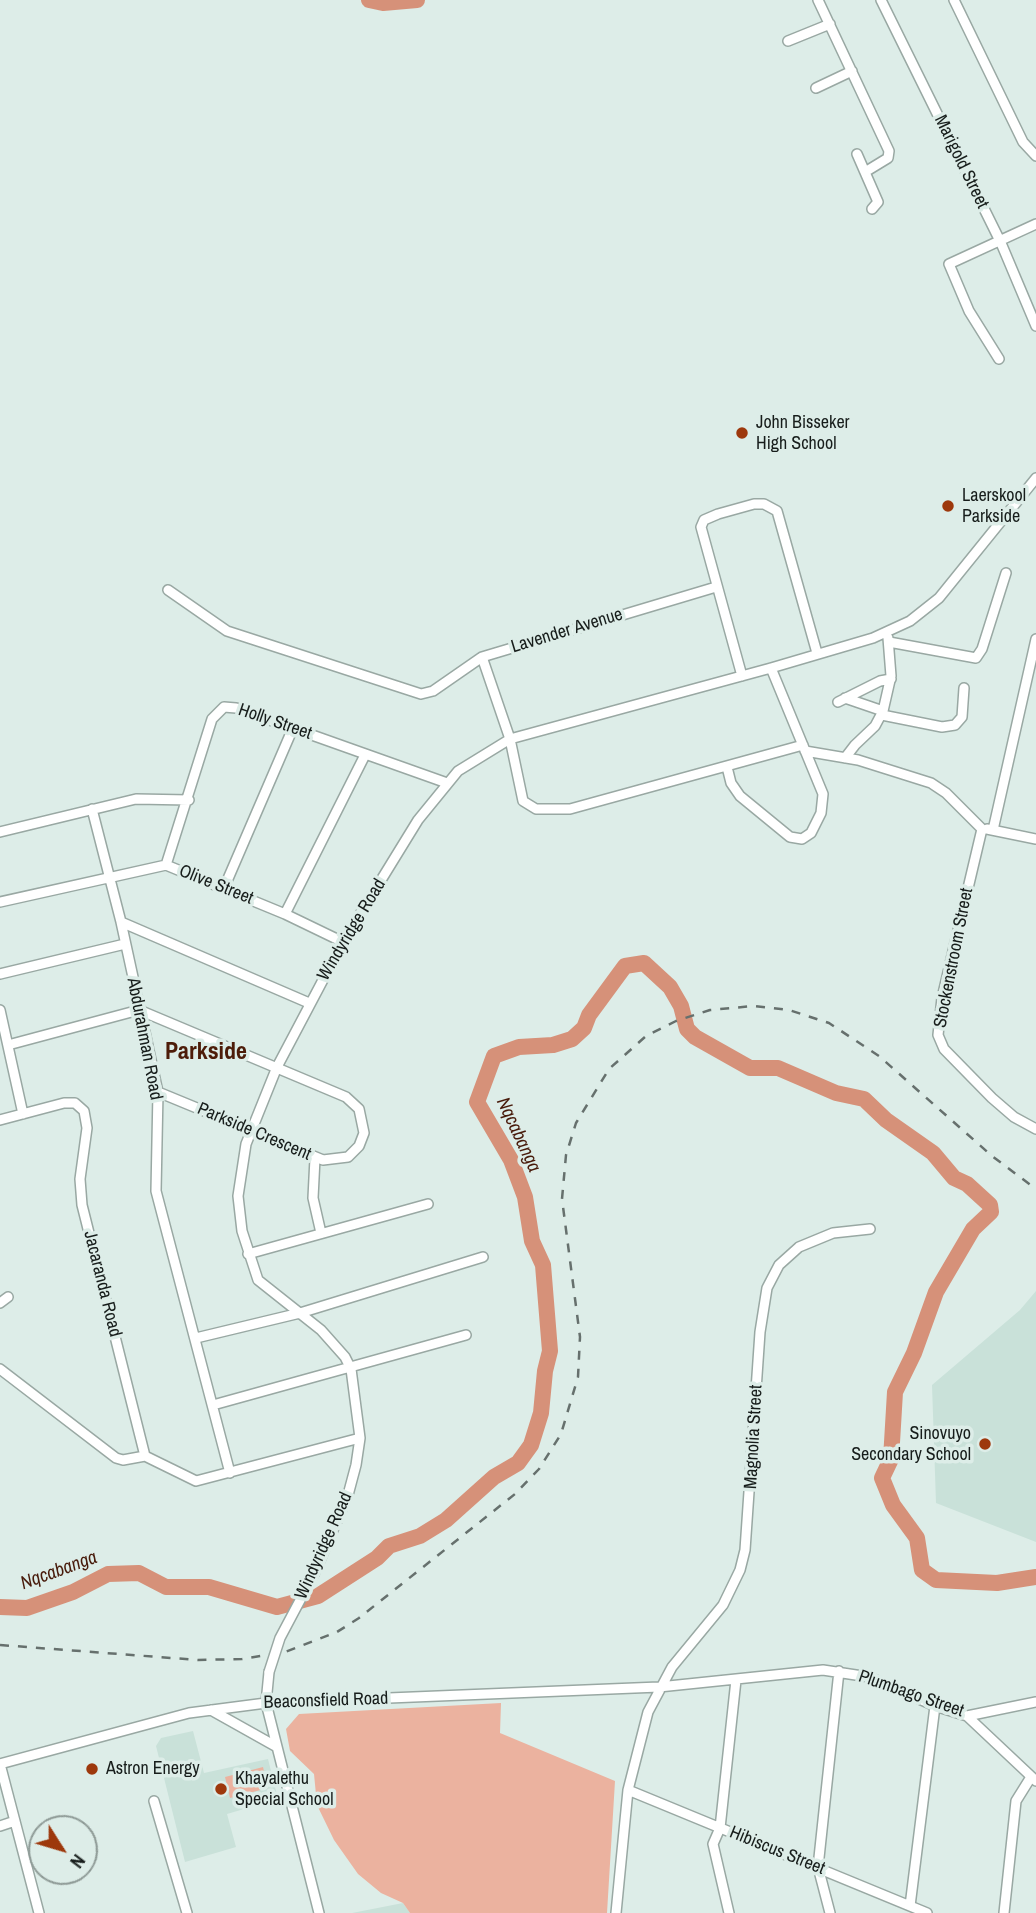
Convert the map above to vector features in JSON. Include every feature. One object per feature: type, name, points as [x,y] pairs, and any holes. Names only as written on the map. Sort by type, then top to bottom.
[{"type":"street","points":[[818,0],[890,151],[888,158],[865,172]]},
{"type":"street","name":"Marigold Street","points":[[881,0],[1001,243],[1036,326]]},
{"type":"street","points":[[954,0],[1023,142],[1036,156]]},
{"type":"street","points":[[788,41],[830,24]]},
{"type":"street","points":[[816,88],[852,71]]},
{"type":"street","points":[[857,154],[878,202],[872,209]]},
{"type":"street","points":[[999,359],[970,311],[949,264],[1001,243],[1036,224]]},
{"type":"street","name":"Windyridge Road","points":[[319,1913],[266,1703],[269,1672],[280,1638],[315,1572],[348,1495],[360,1437],[351,1369],[340,1351],[300,1312],[258,1280],[248,1254],[238,1196],[250,1131],[309,1003],[418,820],[447,783],[468,764],[510,738],[771,668],[817,653],[888,637],[939,598],[1036,478]]},
{"type":"street","points":[[742,676],[701,527],[704,520],[718,514],[754,504],[764,504],[777,511],[817,653]]},
{"type":"street","points":[[845,758],[883,713],[891,679],[888,637],[976,659],[982,649],[1006,573]]},
{"type":"street","name":"Lavender Avenue","points":[[168,590],[227,631],[427,694],[482,657],[716,587]]},
{"type":"street","points":[[993,830],[1036,639]]},
{"type":"street","points":[[482,657],[510,738],[523,801],[543,810],[570,809],[804,748],[939,787],[982,829],[1036,839]]},
{"type":"street","points":[[727,767],[735,790],[748,804],[790,836],[802,839],[816,827],[823,804],[820,782],[771,668]]},
{"type":"street","points":[[891,679],[841,700],[942,727],[955,725],[962,717],[964,688]]},
{"type":"street","name":"Holly Street","points":[[166,865],[189,800],[212,719],[219,708],[236,708],[447,783]]},
{"type":"street","points":[[224,888],[293,728]]},
{"type":"street","points":[[285,914],[365,755]]},
{"type":"street","points":[[0,832],[153,797],[189,800]]},
{"type":"street","name":"Abdurahman Road","points":[[92,810],[121,922],[158,1092],[156,1191],[230,1474]]},
{"type":"street","name":"Stockenstroom Street","points":[[982,829],[955,938],[937,1026],[938,1035],[944,1049],[992,1098],[1014,1117],[1036,1129]]},
{"type":"street","name":"Olive Street","points":[[0,902],[166,865],[285,914],[343,942]]},
{"type":"street","points":[[121,922],[309,1003]]},
{"type":"street","points":[[0,974],[125,944]]},
{"type":"street","points":[[0,1010],[23,1114],[0,1120]]},
{"type":"street","points":[[8,1045],[139,1010]]},
{"type":"street","name":"Parkside Crescent","points":[[139,1010],[346,1097],[355,1103],[362,1116],[364,1133],[354,1152],[334,1161],[315,1158],[158,1092]]},
{"type":"street","name":"Jacaranda Road","points":[[23,1114],[69,1103],[84,1111],[87,1128],[80,1179],[82,1205],[145,1456]]},
{"type":"street","points":[[315,1158],[313,1198],[321,1233]]},
{"type":"street","points":[[248,1254],[428,1204]]},
{"type":"street","name":"Magnolia Street","points":[[616,1913],[628,1790],[646,1721],[659,1687],[723,1605],[740,1570],[751,1504],[761,1318],[772,1276],[788,1255],[812,1240],[833,1233],[870,1229]]},
{"type":"street","points":[[196,1338],[300,1312],[483,1257]]},
{"type":"street","points":[[213,1405],[351,1369],[466,1335]]},
{"type":"street","points":[[0,1369],[116,1458],[128,1460],[145,1456],[196,1481],[360,1437]]},
{"type":"street","name":"Plumbago Street","points":[[659,1687],[811,1671],[839,1671],[869,1677],[935,1706],[967,1716],[1036,1702]]},
{"type":"street","points":[[830,1913],[818,1867],[839,1671]]},
{"type":"street","points":[[729,1913],[713,1850],[720,1828],[736,1680]]},
{"type":"street","name":"Beaconsfield Road","points":[[0,1764],[211,1710],[266,1703],[659,1687]]},
{"type":"street","points":[[910,1906],[935,1706]]},
{"type":"street","points":[[211,1710],[277,1747]]},
{"type":"street","points":[[967,1716],[1034,1779],[1020,1792],[1014,1809],[1004,1913]]},
{"type":"street","points":[[0,1764],[39,1913]]},
{"type":"street","name":"Hibiscus Street","points":[[628,1790],[927,1913]]},
{"type":"street","points":[[154,1801],[187,1913]]},
{"type":"street","points":[[0,1826],[15,1821]]},
{"type":"shaded area","name":"Sinovuyo Secondary School","points":[[1036,1291],[1036,1542],[936,1503],[932,1385],[1020,1310]]},
{"type":"shaded area","points":[[501,1703],[500,1733],[615,1781],[607,1913],[410,1913],[403,1903],[381,1893],[358,1874],[334,1840],[317,1805],[314,1774],[290,1751],[286,1729],[299,1714]]},
{"type":"shaded area","name":"Khayalethu Special School","points":[[193,1731],[204,1773],[268,1759],[278,1799],[227,1814],[236,1847],[185,1862],[156,1746],[161,1738]]},
{"type":"shaded area","points":[[263,1767],[268,1788],[230,1798],[225,1777]]},
{"type":"shaded area","points":[[403,1903],[410,1913],[352,1913]]},
{"type":"waterway","points":[[369,0],[383,3],[417,0]]},
{"type":"waterway","name":"Nqcabanga","points":[[0,1607],[27,1608],[73,1592],[108,1574],[139,1573],[166,1587],[209,1587],[277,1607],[318,1596],[377,1558],[389,1546],[420,1536],[446,1520],[494,1477],[518,1463],[531,1445],[541,1413],[550,1351],[543,1265],[532,1241],[525,1197],[511,1160],[477,1102],[494,1056],[519,1047],[553,1045],[572,1039],[584,1028],[589,1015],[625,966],[644,963],[670,987],[681,1006],[687,1029],[695,1037],[750,1068],[778,1068],[836,1093],[864,1099],[886,1120],[933,1153],[954,1178],[967,1184],[990,1205],[991,1212],[973,1229],[936,1292],[914,1353],[895,1392],[891,1459],[882,1478],[893,1505],[917,1538],[922,1570],[936,1580],[997,1583],[1036,1577]]},
{"type":"railway","points":[[0,1645],[198,1660],[242,1659],[285,1652],[337,1632],[359,1618],[515,1494],[539,1469],[561,1434],[578,1377],[580,1337],[562,1199],[566,1155],[576,1123],[609,1069],[646,1036],[676,1021],[710,1010],[753,1006],[789,1010],[829,1023],[879,1056],[992,1156],[1036,1189]]},
{"type":"place","name":"John Bisseker High School","points":[[742,433]]},
{"type":"place","name":"Laerskool Parkside","points":[[948,506]]},
{"type":"place","name":"Sinovuyo Secondary School","points":[[985,1444]]},
{"type":"place","name":"Astron Energy","points":[[92,1769]]},
{"type":"place","name":"Khayalethu Special School","points":[[221,1789]]},
{"type":"district","name":"Parkside","points":[[206,1053]]}]
